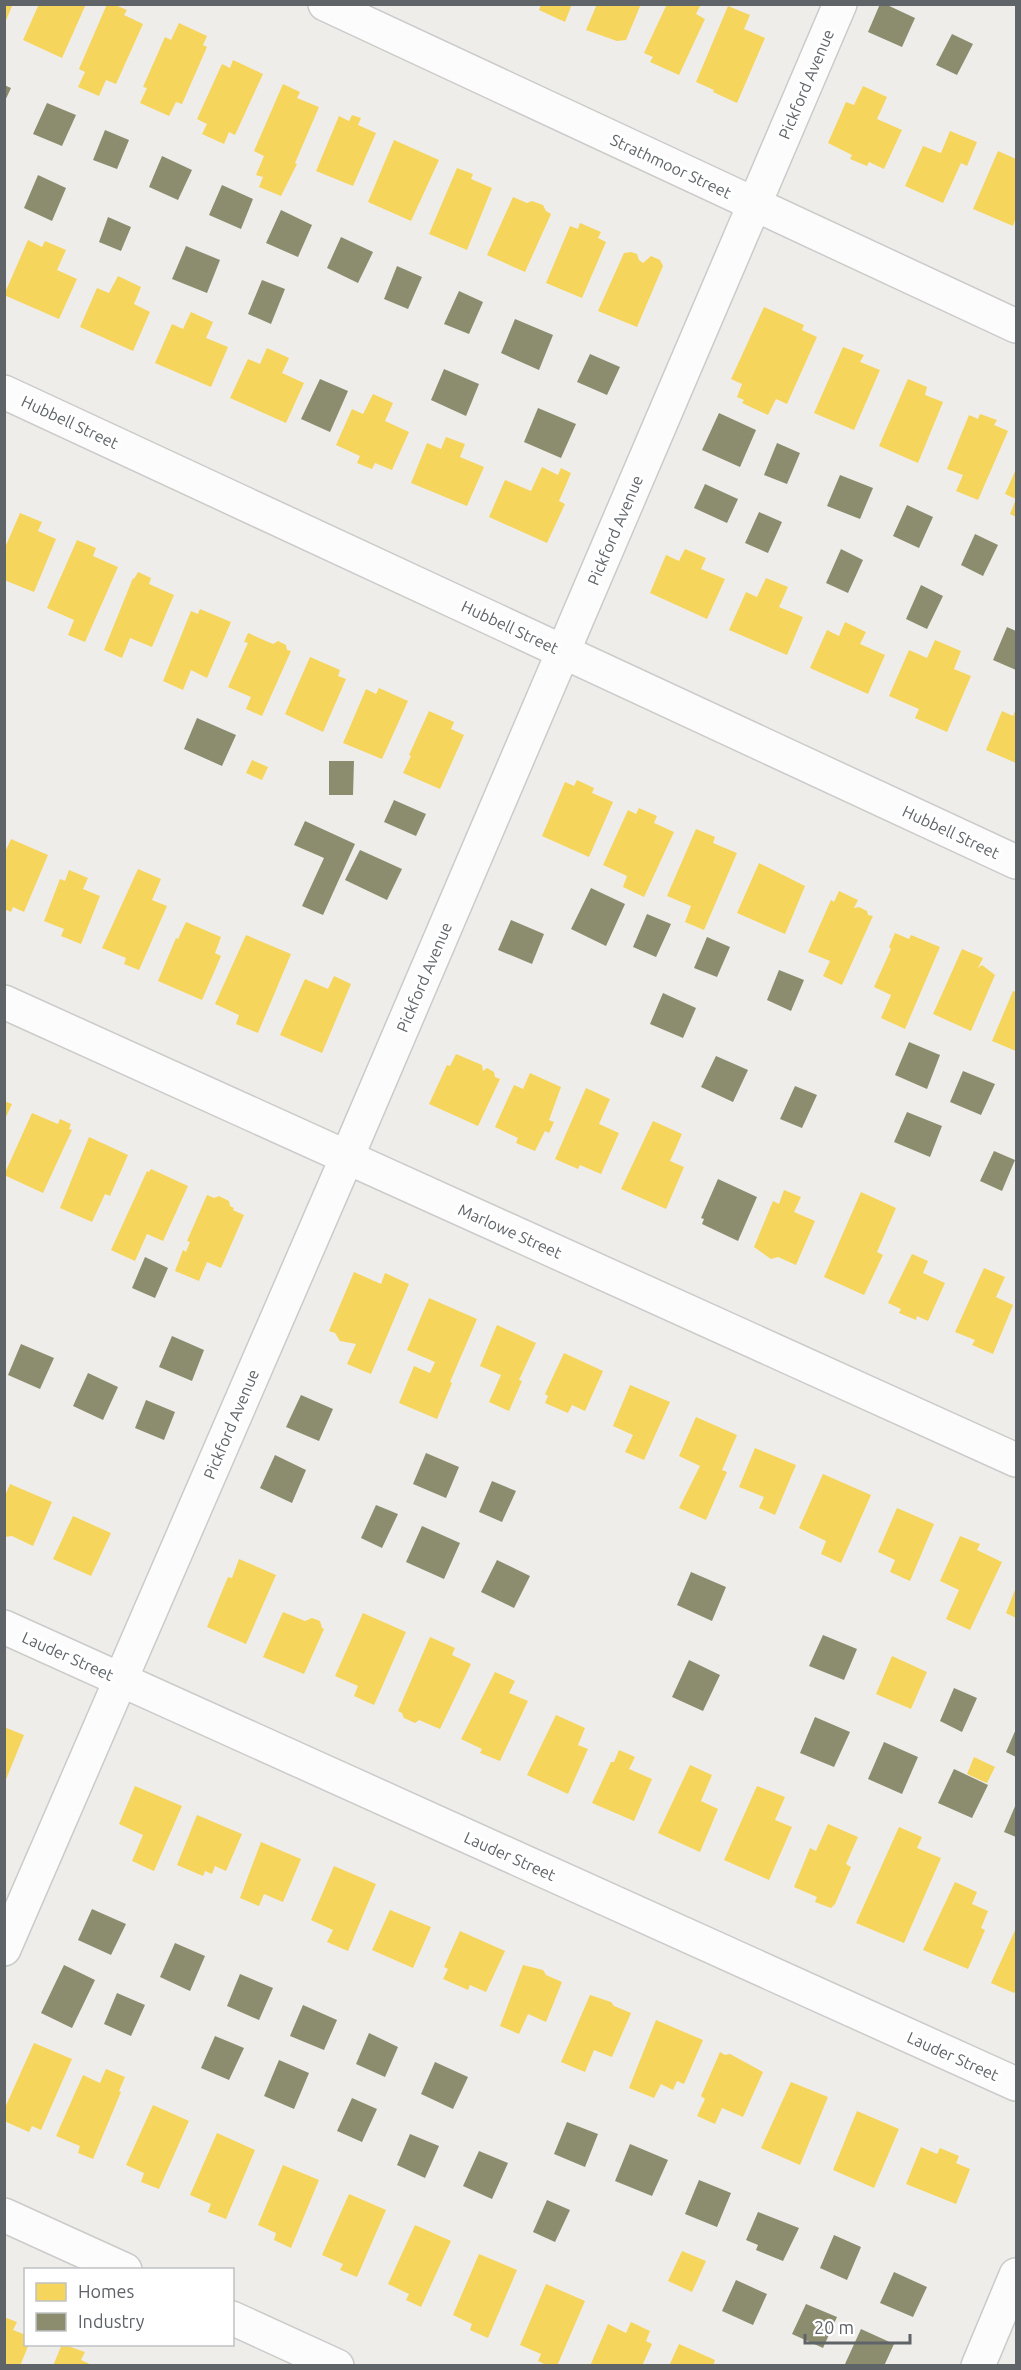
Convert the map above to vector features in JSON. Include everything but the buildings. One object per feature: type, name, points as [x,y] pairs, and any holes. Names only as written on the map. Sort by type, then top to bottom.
[{"type":"street","name":"Strathmoor Street","points":[[325,4],[1017,326]]},
{"type":"street","name":"Pickford Avenue","points":[[4,1949],[347,1157],[840,4]]},
{"type":"street","name":"Hubbell Street","points":[[4,392],[1017,862]]},
{"type":"street","name":"Marlowe Street","points":[[4,1002],[1017,1460]]},
{"type":"street","name":"Lauder Street","points":[[4,1627],[1017,2084]]},
{"type":"street","points":[[4,2215],[121,2268]]},
{"type":"street","points":[[978,2366],[1017,2275]]},
{"type":"street","points":[[234,2319],[337,2366]]}]
